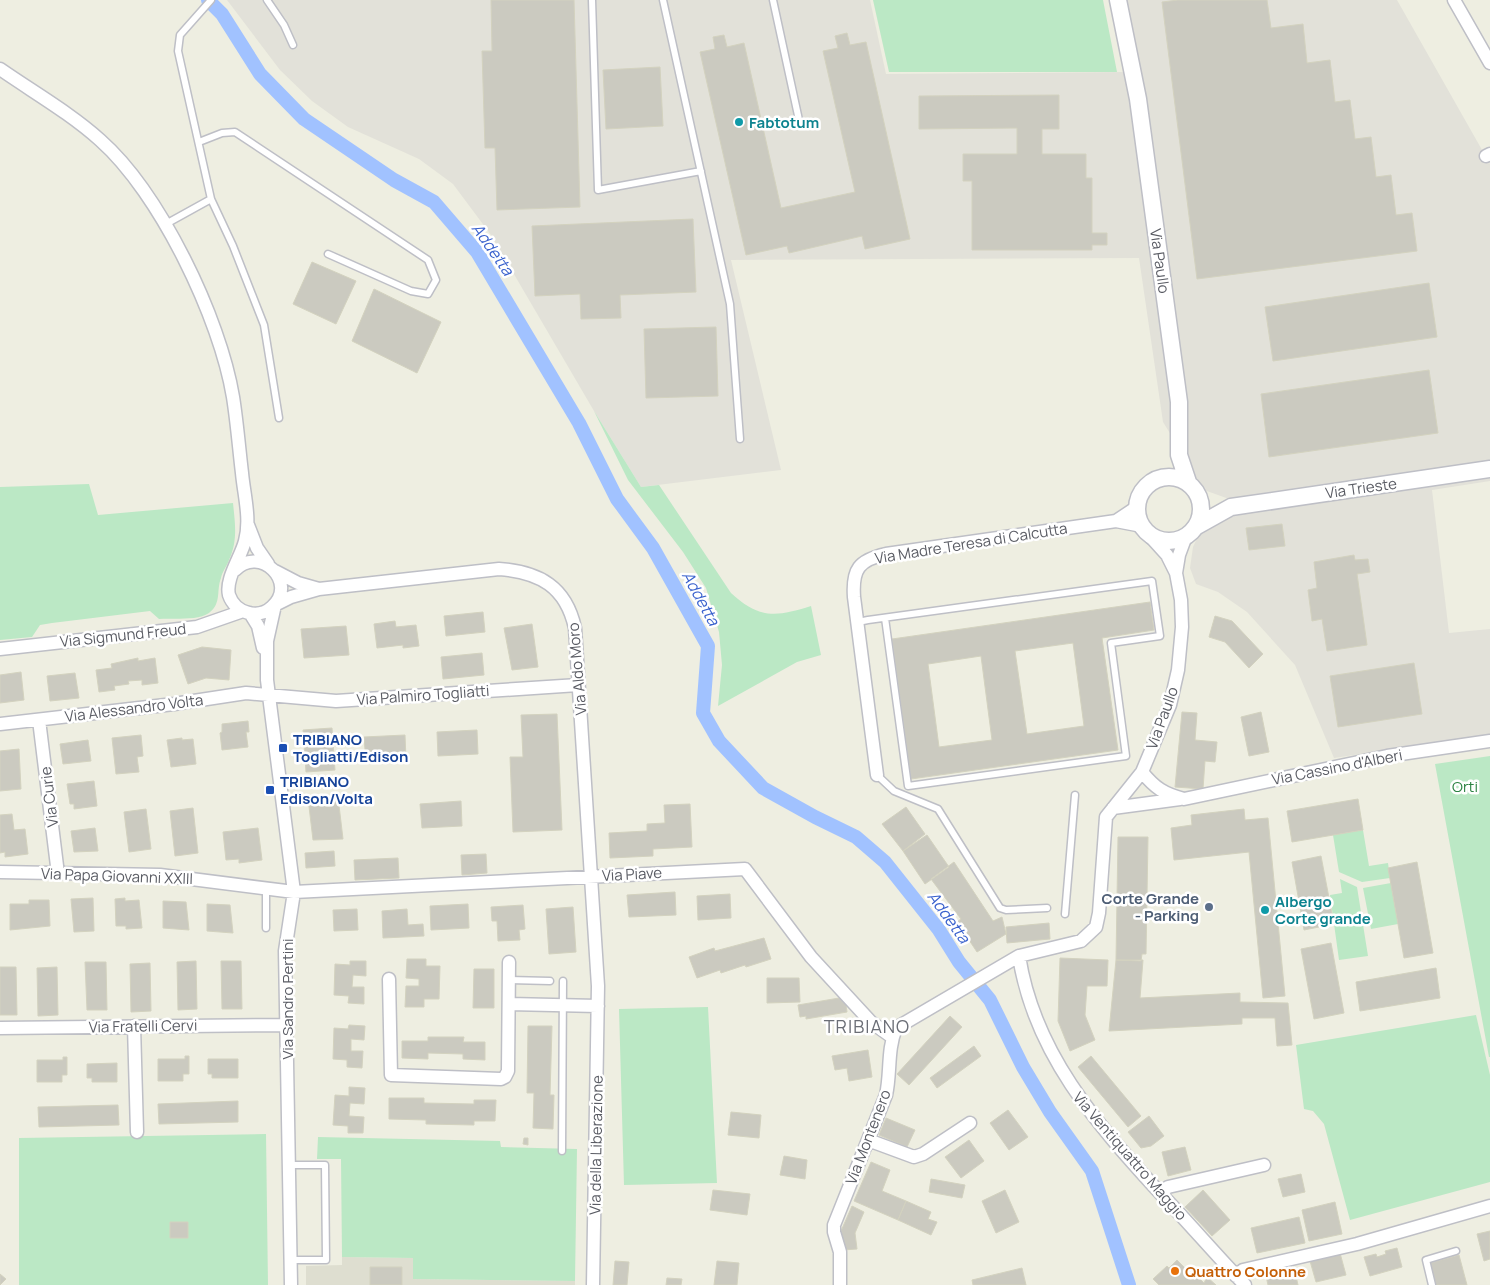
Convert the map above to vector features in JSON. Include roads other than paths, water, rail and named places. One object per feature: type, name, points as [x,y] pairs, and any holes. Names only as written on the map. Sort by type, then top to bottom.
[{"type":"street","name":"Via Paullo","points":[[1118,0],[1134,80],[1179,402],[1179,454],[1201,509],[1179,554],[1176,573]]},
{"type":"street","points":[[1454,0],[1490,64]]},
{"type":"street","points":[[0,69],[100,140],[138,186],[164,225],[189,269],[216,330],[224,357],[233,399],[248,525],[257,548],[280,579],[281,590],[275,605],[263,612],[247,612],[234,604],[229,594],[229,580],[235,570],[245,541],[248,525]]},
{"type":"street","name":"Via Paullo","points":[[1019,956],[1081,941],[1096,927],[1099,913],[1103,831],[1106,817],[1142,772],[1170,705],[1178,670],[1182,627],[1181,600],[1176,573],[1167,555],[1145,530],[1137,507],[1144,489],[1160,478],[1178,443]]},
{"type":"street","name":"Via Trieste","points":[[1191,531],[1231,507],[1490,470]]},
{"type":"street","points":[[1160,478],[1169,476],[1192,487]]},
{"type":"street","name":"Via Trieste","points":[[1192,487],[1209,499],[1231,507]]},
{"type":"street","name":"Via Madre Teresa di Calcutta","points":[[877,775],[853,580],[858,568],[869,558],[1116,520],[1137,507]]},
{"type":"street","name":"Via Madre Teresa di Calcutta","points":[[1116,520],[1145,530]]},
{"type":"street","points":[[1145,530],[1167,541],[1191,531]]},
{"type":"street","points":[[235,570],[250,561],[272,567],[290,579],[319,589]]},
{"type":"street","name":"Via Aldo Moro","points":[[275,605],[291,597],[319,589],[500,569],[529,573],[555,588],[565,600],[572,614],[592,877]]},
{"type":"street","name":"Via Sandro Pertini","points":[[275,605],[269,628],[266,656],[268,695],[294,892],[285,951],[290,1285]]},
{"type":"street","name":"Via Sandro Pertini","points":[[247,612],[258,626],[266,656]]},
{"type":"street","name":"Via Sigmund Freud","points":[[0,649],[197,627],[247,612]]},
{"type":"street","name":"Via Palmiro Togliatti","points":[[268,695],[336,701],[578,685]]},
{"type":"street","name":"Via Alessandro Volta","points":[[0,724],[174,704],[246,693],[268,695]]},
{"type":"street","name":"Via Curie","points":[[39,720],[58,874]]},
{"type":"street","name":"Via Cassino d'Alberi","points":[[1113,808],[1184,799],[1387,756],[1490,740]]},
{"type":"street","name":"Via Cassino d'Alberi","points":[[1142,772],[1156,789],[1165,794],[1184,799]]},
{"type":"street","name":"Via Piave","points":[[294,892],[745,869],[811,957],[871,1022],[892,1037]]},
{"type":"street","name":"Via Papa Giovanni XXIII","points":[[0,872],[183,876],[294,892]]},
{"type":"street","name":"Via della Liberazione","points":[[592,877],[598,1006],[593,1285]]},
{"type":"street","points":[[892,1037],[896,1028],[901,1023],[1019,956]]},
{"type":"street","name":"Via Ventiquattro Maggio","points":[[1019,956],[1027,1000],[1054,1058],[1074,1090],[1098,1123],[1241,1280]]},
{"type":"street","points":[[389,979],[389,1070],[391,1075],[397,1077],[505,1078],[508,1071],[510,962]]},
{"type":"street","points":[[509,1004],[598,1006]]},
{"type":"street","name":"Via Fratelli Cervi","points":[[0,1028],[286,1025]]},
{"type":"street","points":[[134,1026],[137,1132]]},
{"type":"street","name":"Via Montenero","points":[[840,1285],[840,1252],[834,1232],[841,1208],[889,1082],[892,1037]]},
{"type":"street","points":[[868,1140],[914,1157],[923,1154],[970,1124]]},
{"type":"street","points":[[1161,1194],[1168,1187],[1264,1165]]},
{"type":"street","points":[[1241,1280],[1243,1270],[1357,1244],[1490,1206]]},
{"type":"lane","points":[[211,0],[180,35],[178,51],[211,199],[234,246],[264,325],[279,418]]},
{"type":"lane","points":[[266,0],[284,25],[293,45]]},
{"type":"lane","points":[[592,0],[598,190],[701,171]]},
{"type":"lane","points":[[662,0],[730,304],[740,439]]},
{"type":"lane","points":[[773,0],[799,120]]},
{"type":"lane","points":[[199,142],[222,133],[235,132],[428,260],[436,280],[428,294],[411,291],[328,254]]},
{"type":"lane","points":[[164,225],[211,199]]},
{"type":"lane","points":[[858,622],[885,618],[1152,581],[1160,636],[1111,643],[1126,756],[908,786],[885,618]]},
{"type":"lane","points":[[877,775],[894,791],[938,808],[1000,908],[1006,910],[1047,908]]},
{"type":"lane","points":[[1065,914],[1075,795]]},
{"type":"lane","points":[[266,888],[266,928]]},
{"type":"lane","points":[[509,980],[550,981]]},
{"type":"lane","points":[[562,1151],[563,981]]},
{"type":"lane","points":[[288,1165],[325,1165],[326,1260],[290,1260]]},
{"type":"lane","points":[[1432,1285],[1426,1260],[1456,1251]]},
{"type":"waterway","name":"Addetta","points":[[208,0],[222,14],[260,74],[304,119],[394,180],[434,202],[477,252],[579,423],[617,499],[653,548],[708,646],[703,713],[719,741],[763,788],[856,837],[885,862],[939,930],[959,962],[990,1000],[1023,1067],[1050,1112],[1092,1171],[1129,1285]]},
{"type":"place","name":"Fabtotum","points":[[739,122]]},
{"type":"place","name":"TRIBIANO Togliatti/Edison","points":[[283,748]]},
{"type":"place","name":"TRIBIANO Edison/Volta","points":[[270,790]]},
{"type":"place","name":"Corte Grande - Parking","points":[[1209,907]]},
{"type":"place","name":"Albergo Corte grande","points":[[1265,910]]},
{"type":"place","name":"Quattro Colonne","points":[[1175,1271]]},
{"type":"district","name":"TRIBIANO","points":[[867,1026]]},
{"type":"park label","name":"Orti","points":[[1465,786]]}]
